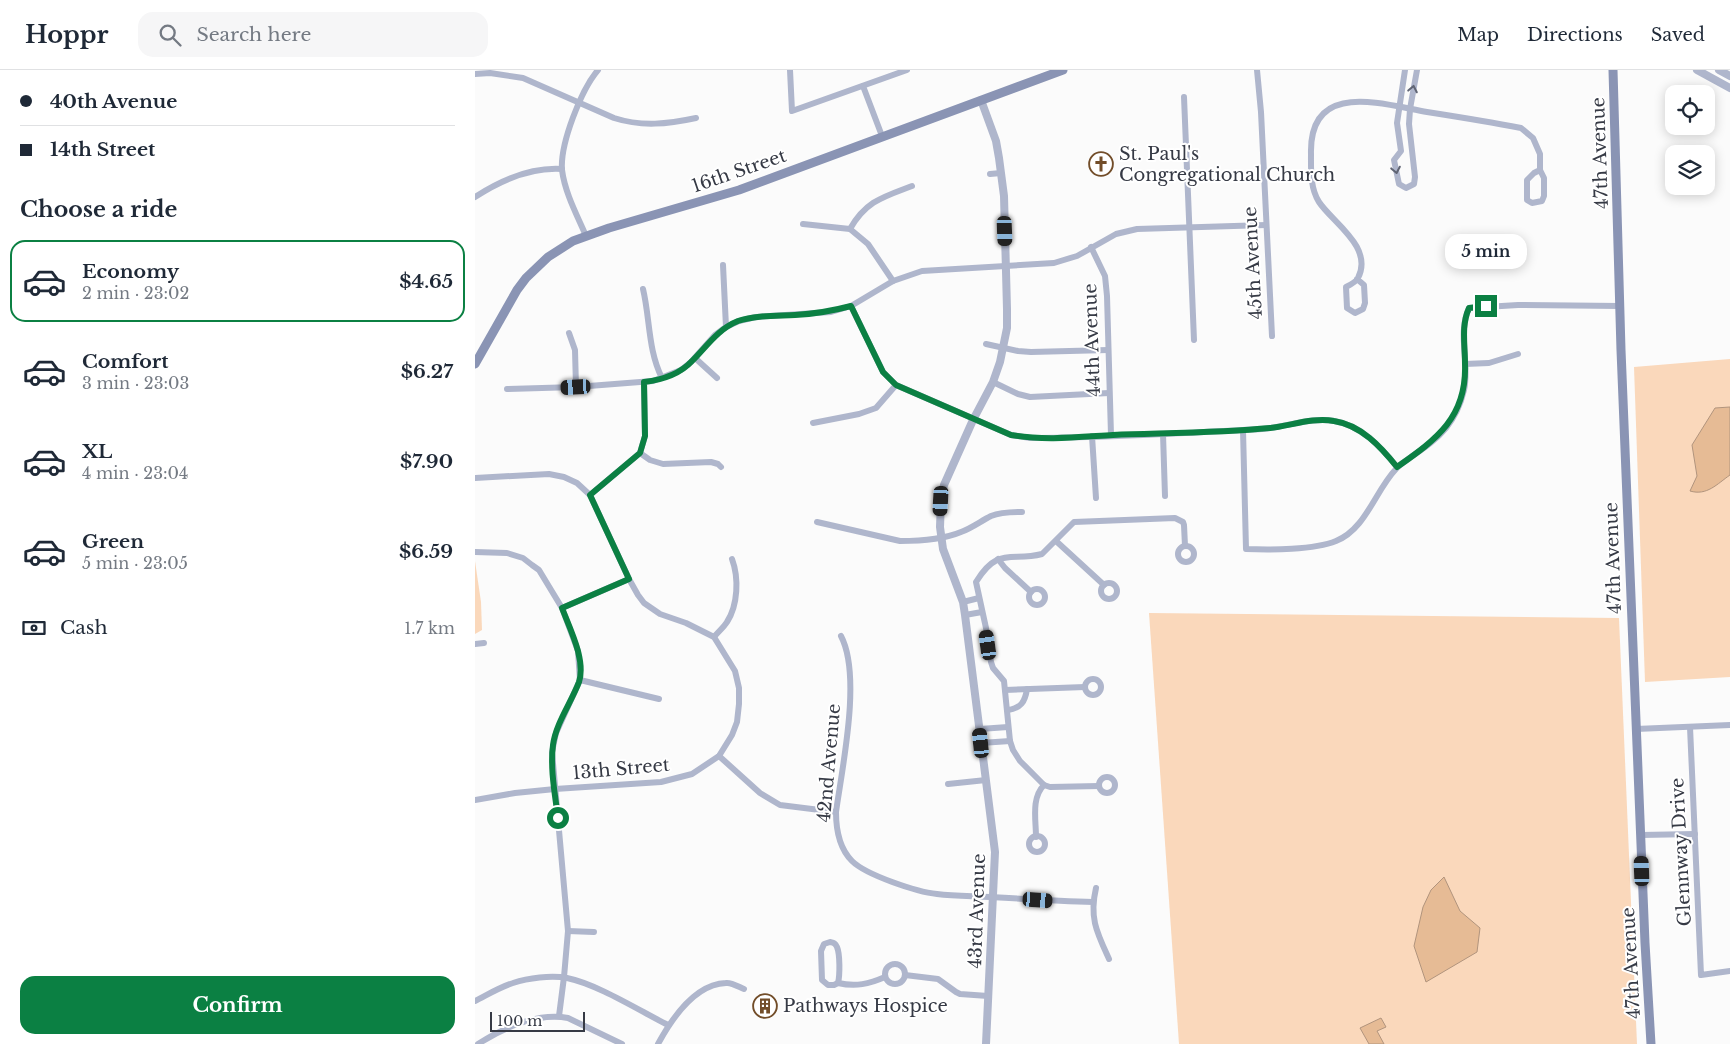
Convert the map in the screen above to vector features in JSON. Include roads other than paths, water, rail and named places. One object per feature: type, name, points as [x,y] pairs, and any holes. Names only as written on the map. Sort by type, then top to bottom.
[{"type":"main road","name":"16th Street","points":[[475,364],[517,290],[526,278],[559,248],[586,236],[739,190],[1063,70]]},
{"type":"main road","name":"47th Avenue","points":[[1613,70],[1636,729],[1651,1044]]},
{"type":"street","points":[[586,236],[567,191],[562,169],[567,133],[579,102],[598,70]]},
{"type":"street","points":[[790,70],[792,111],[907,70]]},
{"type":"street","name":"45th Avenue","points":[[1257,70],[1261,112],[1272,336]]},
{"type":"street","points":[[1405,70],[1397,123],[1401,151],[1394,160],[1399,184],[1406,188],[1414,184],[1415,177],[1409,109],[1417,70]]},
{"type":"street","points":[[1697,70],[1730,88]]},
{"type":"street","points":[[1719,70],[1730,76]]},
{"type":"street","points":[[475,74],[523,78],[614,118],[629,122],[658,124],[696,118]]},
{"type":"street","points":[[863,86],[882,136]]},
{"type":"street","points":[[1184,97],[1194,340]]},
{"type":"street","name":"43rd Avenue","points":[[981,100],[996,141],[1004,196],[1007,309],[1004,347],[993,382],[973,420],[944,484],[940,508],[943,549],[963,602],[995,852],[986,1044]]},
{"type":"street","points":[[1357,279],[1365,285],[1365,303],[1363,309],[1355,313],[1347,308],[1346,287],[1357,279],[1361,268],[1355,243],[1350,235],[1319,202],[1313,190],[1311,138],[1314,127],[1320,117],[1334,105],[1352,101],[1400,107],[1521,128],[1537,144],[1540,154],[1540,170],[1544,178],[1544,196],[1541,201],[1532,203],[1527,200],[1527,180],[1534,172],[1540,170]]},
{"type":"street","points":[[1401,151],[1412,150]]},
{"type":"street","points":[[475,197],[497,184],[522,173],[551,168],[562,169]]},
{"type":"street","points":[[990,174],[1001,173]]},
{"type":"street","points":[[850,229],[857,218],[872,204],[884,196],[911,186]]},
{"type":"street","points":[[803,224],[850,229],[868,244],[893,281]]},
{"type":"street","points":[[507,389],[576,387],[644,382],[662,378],[681,370],[695,358],[715,335],[739,321],[756,317],[831,312],[851,306],[893,281],[922,271],[1054,263],[1077,256],[1091,247],[1123,232],[1137,229],[1266,224]]},
{"type":"street","name":"44th Avenue","points":[[1091,247],[1105,276],[1111,435]]},
{"type":"street","points":[[723,265],[726,327]]},
{"type":"street","points":[[643,289],[653,353],[656,367],[662,378]]},
{"type":"street","points":[[1243,430],[1246,549],[1323,546],[1351,532],[1362,520],[1380,488],[1397,467],[1429,445],[1447,426],[1455,414],[1464,391],[1465,318],[1469,308],[1518,304],[1620,306]]},
{"type":"street","points":[[851,306],[883,372],[896,385],[1011,435],[1030,438],[1163,434],[1271,428],[1317,421],[1334,421],[1358,429],[1373,440],[1397,467]]},
{"type":"street","points":[[569,333],[575,350],[576,387]]},
{"type":"street","points":[[986,344],[1031,352],[1108,350]]},
{"type":"street","points":[[1465,364],[1489,363],[1518,354]]},
{"type":"street","points":[[695,358],[717,378]]},
{"type":"street","points":[[590,495],[640,453],[645,436],[644,382]]},
{"type":"street","points":[[993,382],[1018,394],[1030,397],[1109,394]]},
{"type":"street","points":[[813,423],[859,414],[876,408],[896,385]]},
{"type":"street","points":[[1163,434],[1165,496]]},
{"type":"street","points":[[1093,436],[1096,498]]},
{"type":"street","points":[[640,453],[650,460],[663,464],[711,462],[721,467]]},
{"type":"street","points":[[475,478],[549,474],[571,480],[590,495],[638,596],[651,609],[714,637],[735,671],[739,696],[737,722],[732,735],[719,756],[760,793],[780,805],[836,812]]},
{"type":"street","points":[[817,522],[900,541],[941,537],[959,533],[991,516],[1001,513],[1022,512]]},
{"type":"street","points":[[1099,786],[1044,785],[1020,761],[1013,750],[1008,727],[1004,681],[996,672],[991,662],[976,582],[991,563],[998,559],[1008,556],[1042,554],[1074,522],[1175,518],[1184,524],[1185,546]]},
{"type":"street","points":[[1056,541],[1104,585]]},
{"type":"street","points":[[475,552],[507,553],[523,558],[539,570],[562,608],[578,651],[579,680],[553,744],[555,789],[568,931],[559,1016]]},
{"type":"street","points":[[714,637],[726,623],[734,606],[735,574],[732,559]]},
{"type":"street","points":[[998,559],[1031,592]]},
{"type":"street","points":[[562,608],[629,579]]},
{"type":"street","points":[[963,602],[979,598]]},
{"type":"street","points":[[965,615],[982,612]]},
{"type":"street","name":"42nd Avenue","points":[[841,636],[848,653],[850,711],[836,812],[838,836],[845,852],[853,862],[866,871],[937,894],[1093,902]]},
{"type":"street","points":[[475,644],[484,642]]},
{"type":"street","points":[[579,680],[659,699]]},
{"type":"street","points":[[1005,690],[1085,687]]},
{"type":"street","points":[[1008,710],[1021,706],[1026,698],[1027,689]]},
{"type":"street","points":[[1636,729],[1730,725]]},
{"type":"street","points":[[980,729],[1008,727]]},
{"type":"street","name":"Glennway Drive","points":[[1690,727],[1701,975],[1730,971]]},
{"type":"street","points":[[981,743],[1010,741]]},
{"type":"street","name":"13th Street","points":[[475,800],[515,793],[679,779],[692,774],[719,756]]},
{"type":"street","points":[[948,784],[986,780]]},
{"type":"street","points":[[1036,837],[1035,801],[1044,785]]},
{"type":"street","points":[[1641,835],[1695,834]]},
{"type":"street","points":[[1095,888],[1093,902],[1094,924],[1109,959]]},
{"type":"street","points":[[568,931],[594,932]]},
{"type":"street","points":[[838,983],[838,949],[833,943],[827,943],[824,944],[821,951],[822,980],[828,985],[838,983],[849,985],[870,984],[885,977]]},
{"type":"street","points":[[896,963],[902,966],[905,975],[903,981],[896,984],[890,982],[885,977],[887,967],[896,963]]},
{"type":"street","points":[[905,975],[938,979],[961,994],[988,996]]},
{"type":"street","points":[[475,1001],[512,983],[564,977],[577,980],[668,1025]]},
{"type":"street","points":[[658,1044],[668,1025],[693,998],[715,985],[728,982],[744,989]]},
{"type":"street","points":[[478,1044],[503,1031],[546,1016],[568,1018],[613,1042],[622,1044]]},
{"type":"place","name":"St. Paul's Congregational Church","points":[[1101,164]]},
{"type":"place","name":"Pathways Hospice","points":[[765,1006]]}]
